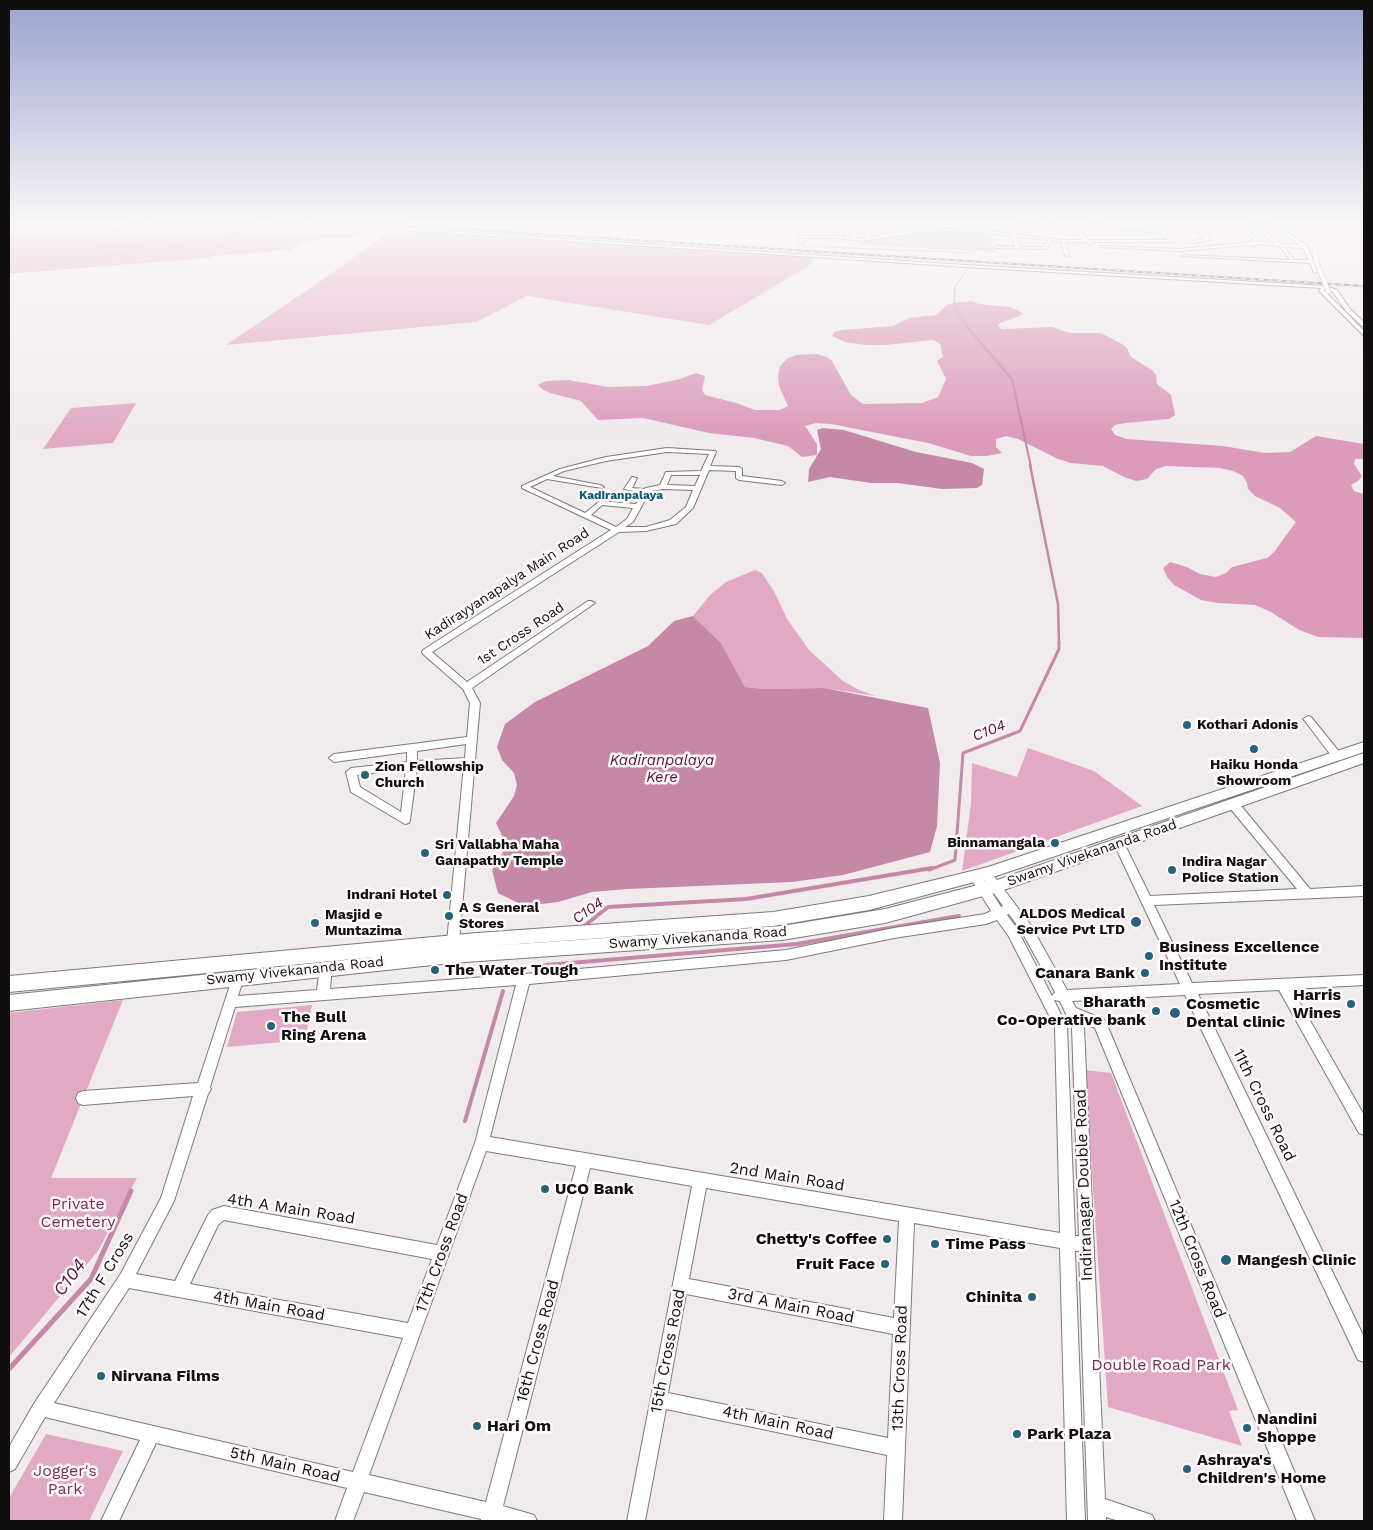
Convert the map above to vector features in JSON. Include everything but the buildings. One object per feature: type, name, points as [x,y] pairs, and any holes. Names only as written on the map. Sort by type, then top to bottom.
[{"type":"main road","name":"Swamy Vivekananda Road","points":[[9,1002],[451,956],[782,933],[885,916],[1364,747]]},
{"type":"main road","name":"Swamy Vivekananda Road","points":[[9,984],[453,942],[773,920],[869,904],[985,882],[1119,844],[1364,758]]},
{"type":"street","points":[[1325,291],[1331,301],[1364,334]]},
{"type":"street","points":[[1328,291],[1343,310],[1364,330]]},
{"type":"street","points":[[1335,291],[1348,310],[1364,325]]},
{"type":"street","points":[[666,450],[713,452],[689,508],[673,522],[646,529],[617,530],[524,487],[545,477],[562,470],[606,459],[666,450]]},
{"type":"street","points":[[662,487],[668,472],[739,469],[739,478],[782,483]]},
{"type":"street","points":[[545,477],[600,487]]},
{"type":"street","points":[[634,478],[628,489],[647,492]]},
{"type":"street","points":[[617,530],[630,520],[648,489],[662,487],[698,488]]},
{"type":"street","points":[[587,515],[600,503],[638,506]]},
{"type":"street","name":"Kadirayyanapalya Main Road","points":[[467,687],[426,652],[617,530]]},
{"type":"street","name":"1st Cross Road","points":[[467,687],[591,603]]},
{"type":"street","points":[[453,942],[475,703],[467,687]]},
{"type":"street","points":[[1308,719],[1337,756]]},
{"type":"street","points":[[334,758],[472,740]]},
{"type":"street","points":[[412,748],[412,765],[405,820],[355,789],[351,772],[412,765],[470,761]]},
{"type":"street","points":[[1233,804],[1308,894]]},
{"type":"street","name":"11th Cross Road","points":[[1119,844],[1364,1354]]},
{"type":"street","name":"Indiranagar Double Road","points":[[985,882],[1005,911],[1012,931],[1061,1027],[1076,1521]]},
{"type":"street","points":[[1146,901],[1364,891]]},
{"type":"street","points":[[230,1002],[524,979],[786,955],[894,933],[986,919],[1005,911]]},
{"type":"street","name":"Indiranagar Double Road","points":[[1005,911],[1026,928],[1064,996],[1078,1027],[1096,1513]]},
{"type":"street","points":[[324,995],[326,968]]},
{"type":"street","name":"17th F Cross","points":[[9,1463],[41,1408],[125,1280],[167,1201],[238,977]]},
{"type":"street","name":"17th Cross Road","points":[[344,1521],[482,1143],[524,979]]},
{"type":"street","points":[[1047,997],[1364,980]]},
{"type":"street","points":[[1282,984],[1364,1128]]},
{"type":"street","name":"12th Cross Road","points":[[1072,1012],[1100,1024],[1306,1521]]},
{"type":"street","points":[[83,1098],[204,1089]]},
{"type":"street","name":"2nd Main Road","points":[[482,1143],[1086,1245]]},
{"type":"street","name":"16th Cross Road","points":[[492,1517],[585,1160]]},
{"type":"street","name":"15th Cross Road","points":[[636,1521],[700,1180]]},
{"type":"street","name":"4th A Main Road","points":[[179,1290],[213,1220],[217,1215],[224,1213],[442,1253]]},
{"type":"street","name":"13th Cross Road","points":[[894,1521],[907,1214]]},
{"type":"street","name":"4th Main Road","points":[[125,1280],[413,1332]]},
{"type":"street","name":"3rd A Main Road","points":[[680,1285],[902,1328]]},
{"type":"street","name":"4th Main Road","points":[[659,1399],[897,1448]]},
{"type":"street","name":"5th Main Road","points":[[41,1408],[358,1482],[492,1517],[528,1521]]},
{"type":"street","points":[[110,1521],[152,1434]]},
{"type":"street","points":[[1096,1513],[1146,1521]]},
{"type":"green space","points":[[306,291],[766,291],[709,325],[527,296],[476,322],[226,345]]},
{"type":"green space","points":[[136,403],[113,443],[43,449],[71,408]]},
{"type":"green space","points":[[755,570],[762,573],[775,593],[787,619],[809,650],[843,681],[859,690],[876,696],[824,688],[763,689],[745,687],[721,643],[693,616],[710,595],[726,582]]},
{"type":"green space","points":[[1028,748],[1094,771],[1142,806],[962,871],[971,803],[972,763],[1017,777]]},
{"type":"green space","name":"Private Cemetery","points":[[123,1000],[51,1178],[137,1178],[98,1251],[9,1357],[9,1013]]},
{"type":"green space","name":"The Bull Ring Arena","points":[[312,1005],[305,1040],[227,1047],[237,1012]]},
{"type":"green space","name":"Double Road Park","points":[[1085,1070],[1111,1073],[1238,1410],[1229,1411],[1242,1446],[1108,1407]]},
{"type":"green space","name":"Jogger's Park","points":[[46,1434],[123,1451],[89,1521],[9,1521],[9,1498]]},
{"type":"shaded area","points":[[972,301],[979,304],[1010,307],[1023,313],[1020,316],[1000,323],[998,326],[1002,329],[1052,327],[1070,333],[1101,333],[1122,344],[1127,348],[1131,357],[1152,370],[1156,375],[1157,384],[1171,395],[1175,415],[1169,419],[1115,425],[1111,429],[1115,435],[1127,439],[1223,446],[1265,453],[1290,452],[1316,436],[1364,444],[1364,459],[1355,459],[1354,464],[1362,476],[1351,485],[1354,491],[1364,494],[1364,638],[1318,637],[1299,630],[1271,612],[1255,605],[1201,600],[1174,585],[1167,577],[1163,568],[1170,562],[1187,567],[1200,574],[1216,577],[1226,573],[1232,567],[1267,558],[1274,552],[1296,522],[1280,508],[1255,496],[1248,489],[1243,476],[1233,471],[1220,468],[1166,466],[1156,469],[1147,479],[1136,481],[1103,466],[1071,463],[1058,459],[1018,439],[1006,436],[996,439],[996,447],[1002,453],[987,456],[971,456],[928,443],[831,424],[816,423],[805,426],[817,444],[817,455],[802,457],[788,446],[754,438],[709,433],[643,418],[598,420],[581,401],[550,393],[538,385],[546,381],[568,380],[608,387],[647,386],[680,379],[696,373],[705,376],[702,390],[705,395],[755,410],[780,410],[788,406],[779,386],[780,366],[788,358],[796,355],[817,354],[827,357],[832,361],[851,395],[863,404],[922,403],[938,397],[946,379],[937,361],[943,357],[940,344],[933,340],[886,345],[865,345],[845,342],[832,336],[834,332],[842,330],[893,326],[909,318],[936,315],[947,305],[953,303]]},
{"type":"water","points":[[823,428],[844,430],[916,452],[972,463],[984,469],[982,485],[977,488],[942,489],[898,483],[871,483],[830,477],[808,482],[809,469],[821,449],[817,430]]},
{"type":"water","name":"Kadiranpalaya Kere","points":[[693,616],[721,643],[745,687],[763,689],[824,688],[928,708],[940,763],[937,826],[930,852],[843,875],[792,882],[592,892],[558,902],[524,906],[498,893],[492,870],[507,846],[496,823],[514,796],[517,785],[514,773],[502,760],[497,747],[505,724],[535,702],[648,646],[674,621]]},
{"type":"waterway","name":"C104","points":[[955,291],[954,307],[968,329]]},
{"type":"waterway","name":"C104","points":[[967,327],[1012,379],[1031,467]]},
{"type":"waterway","name":"C104","points":[[1030,465],[1058,604],[1059,643]]},
{"type":"waterway","name":"C104","points":[[929,870],[955,860],[963,753],[1020,731],[1059,649],[1059,643]]},
{"type":"waterway","name":"C104","points":[[583,927],[608,907],[746,899],[932,868]]},
{"type":"waterway","points":[[534,966],[797,944],[959,916]]},
{"type":"waterway","name":"C104","points":[[465,1121],[503,991]]},
{"type":"waterway","name":"C104","points":[[9,1369],[91,1279],[131,1191]]},
{"type":"place","name":"Kothari Adonis","points":[[1187,725]]},
{"type":"place","name":"Haiku Honda Showroom","points":[[1254,749]]},
{"type":"place","name":"Zion Fellowship Church","points":[[365,775]]},
{"type":"place","name":"Binnamangala","points":[[1055,843]]},
{"type":"place","name":"Sri Vallabha Maha Ganapathy Temple","points":[[425,853]]},
{"type":"place","name":"Indira Nagar Police Station","points":[[1172,870]]},
{"type":"place","name":"Indrani Hotel","points":[[447,895]]},
{"type":"place","name":"A S General Stores","points":[[449,916]]},
{"type":"place","name":"ALDOS Medical Service Pvt LTD","points":[[1136,922]]},
{"type":"place","name":"Masjid e Muntazima","points":[[315,923]]},
{"type":"place","name":"Business Excellence Institute","points":[[1149,956]]},
{"type":"place","name":"The Water Tough","points":[[435,970]]},
{"type":"place","name":"Canara Bank","points":[[1145,973]]},
{"type":"place","name":"Harris Wines","points":[[1351,1004]]},
{"type":"place","name":"Bharath Co-Operative bank","points":[[1156,1011]]},
{"type":"place","name":"Cosmetic Dental clinic","points":[[1175,1013]]},
{"type":"place","name":"The Bull Ring Arena","points":[[271,1026]]},
{"type":"place","name":"UCO Bank","points":[[545,1189]]},
{"type":"place","name":"Chetty's Coffee","points":[[887,1239]]},
{"type":"place","name":"Time Pass","points":[[935,1244]]},
{"type":"place","name":"Mangesh Clinic","points":[[1226,1260]]},
{"type":"place","name":"Fruit Face","points":[[885,1264]]},
{"type":"place","name":"Chinita","points":[[1032,1297]]},
{"type":"place","name":"Nirvana Films","points":[[101,1376]]},
{"type":"place","name":"Hari Om","points":[[477,1426]]},
{"type":"place","name":"Nandini Shoppe","points":[[1247,1428]]},
{"type":"place","name":"Park Plaza","points":[[1017,1434]]},
{"type":"place","name":"Ashraya's Children's Home","points":[[1187,1469]]},
{"type":"district","name":"Kadiranpalaya","points":[[621,495]]}]
